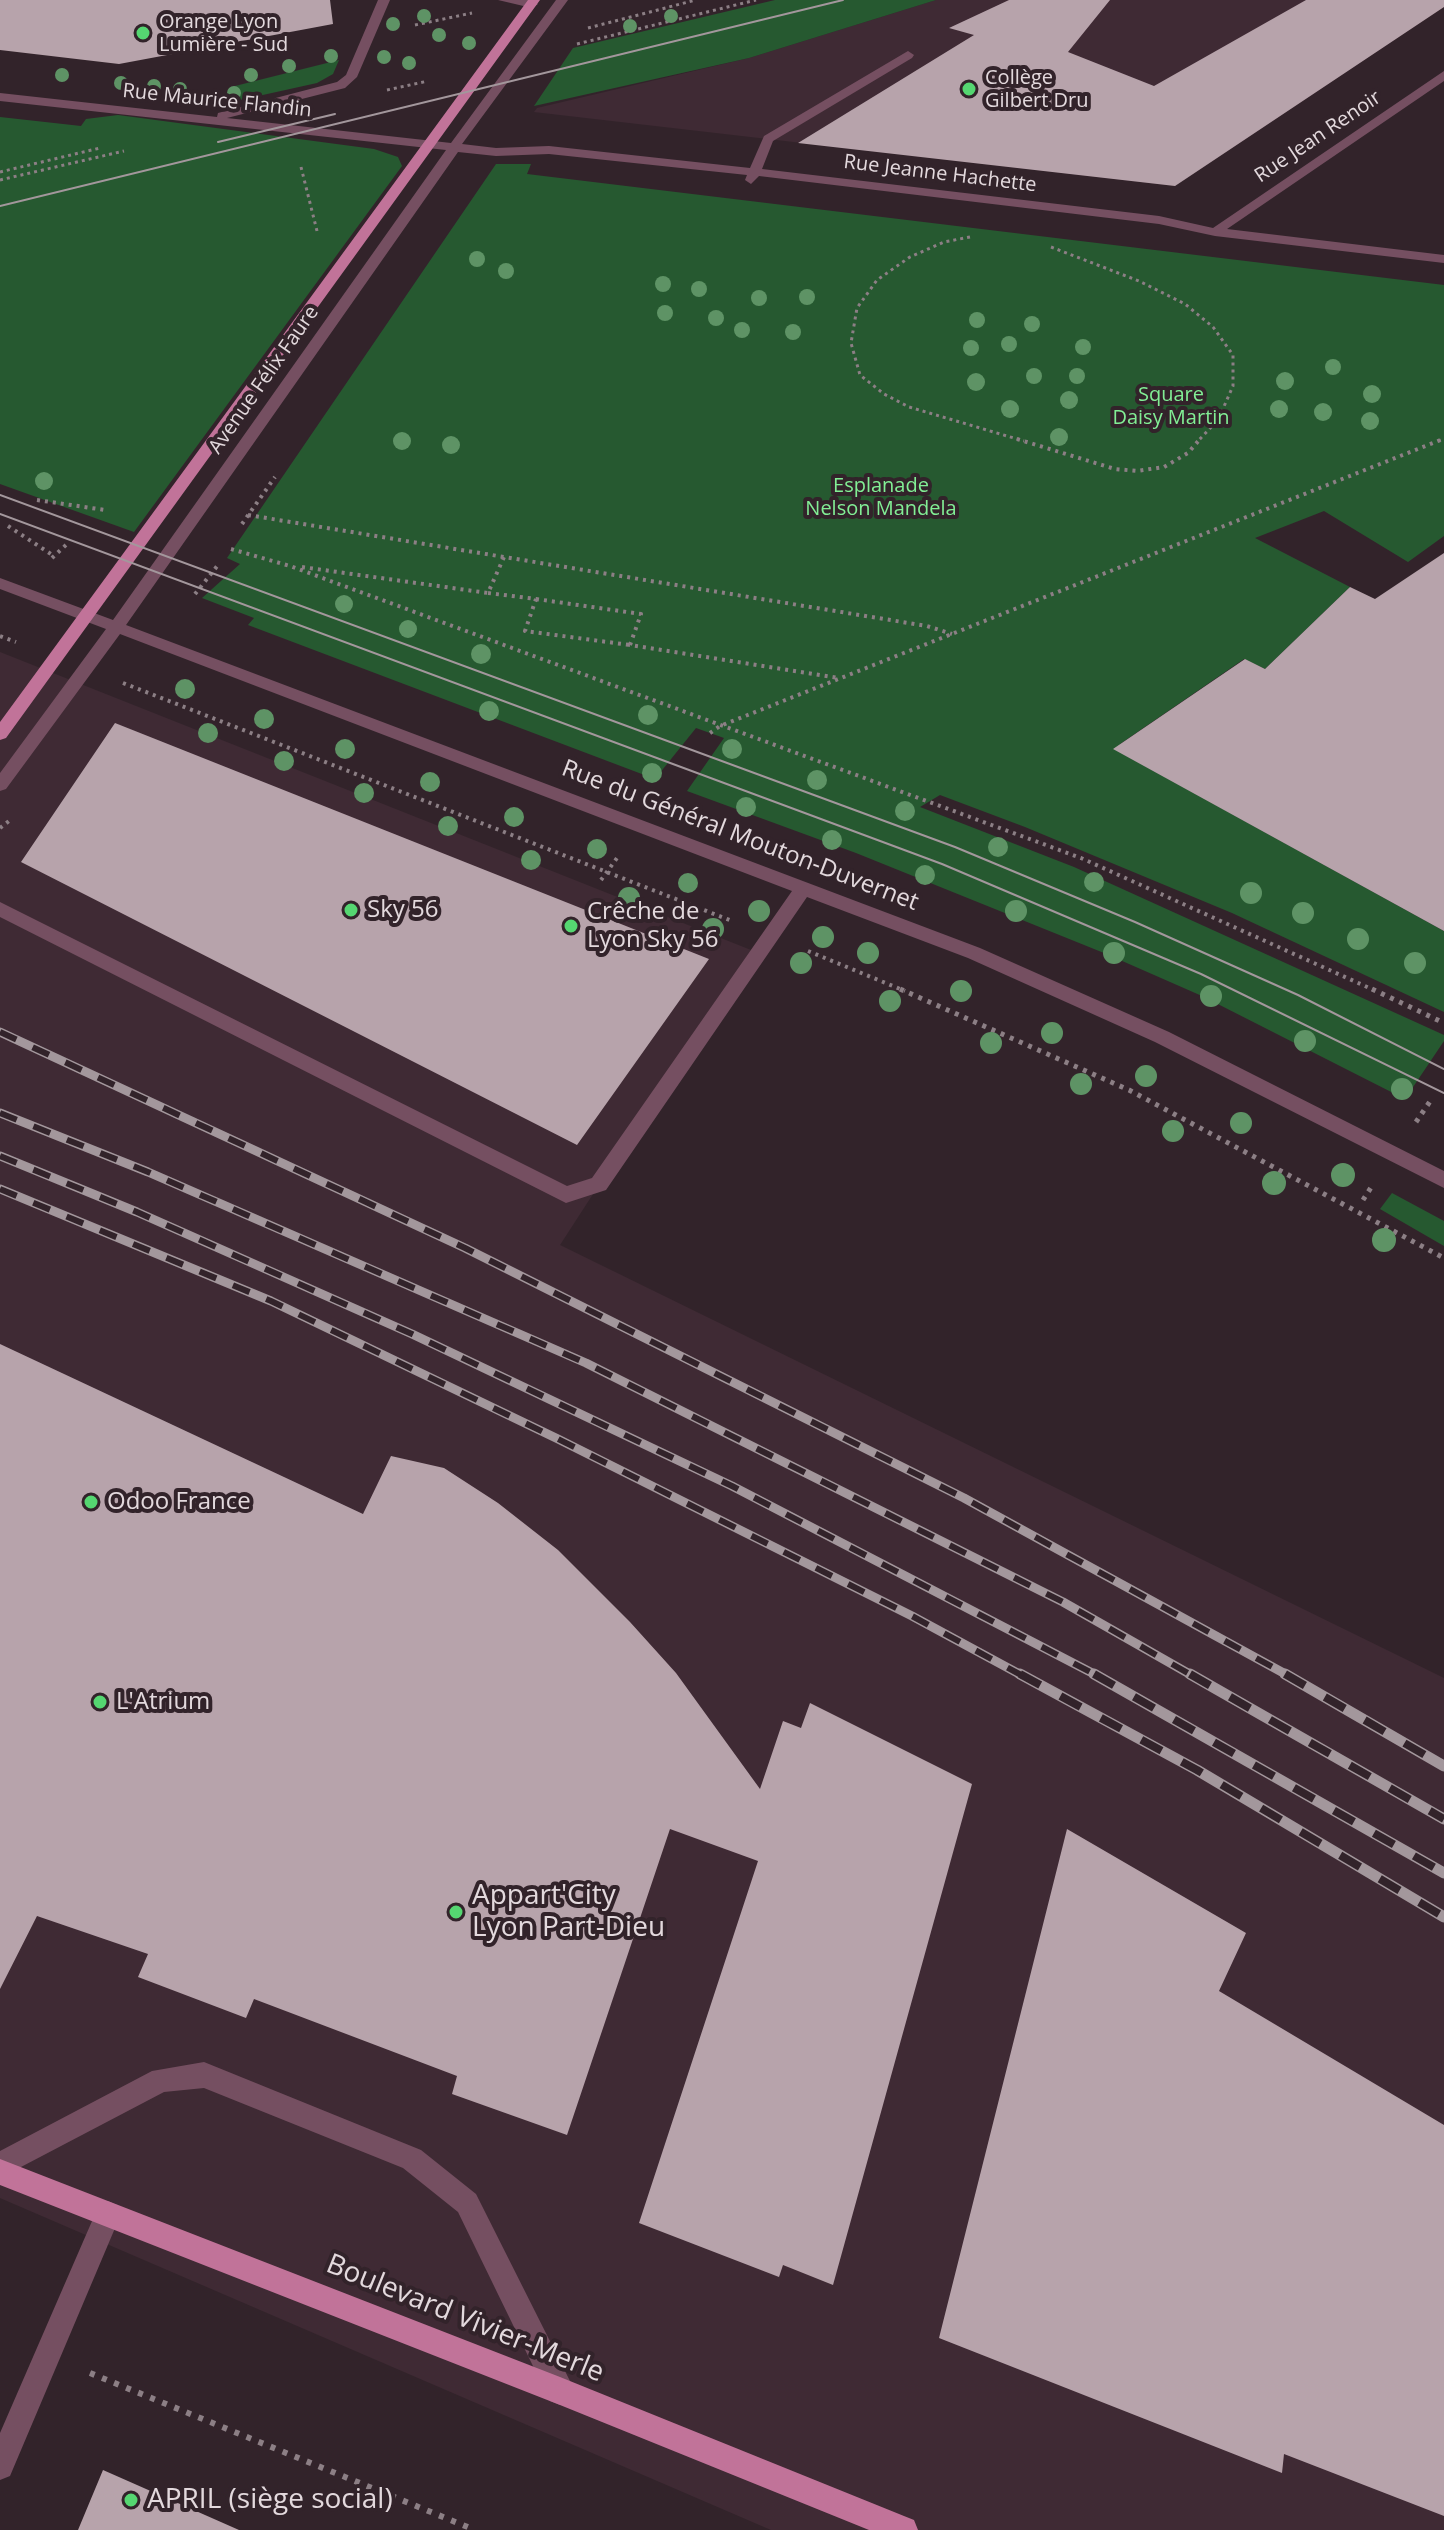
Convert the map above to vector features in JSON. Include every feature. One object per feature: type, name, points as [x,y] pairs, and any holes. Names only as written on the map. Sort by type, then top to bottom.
[{"type":"main road","name":"Avenue Félix Faure","points":[[0,734],[533,2]]},
{"type":"main road","name":"Boulevard Vivier-Merle","points":[[0,2172],[560,2391],[904,2530]]},
{"type":"street","points":[[207,120],[341,85],[351,77],[384,0]]},
{"type":"street","points":[[504,0],[533,2]]},
{"type":"street","name":"Avenue Félix Faure","points":[[0,785],[562,0]]},
{"type":"street","points":[[753,176],[768,139],[908,55]]},
{"type":"street","name":"Rue Jean Renoir","points":[[1215,232],[1444,75]]},
{"type":"street","name":"Rue Maurice Flandin","points":[[0,97],[430,144]]},
{"type":"street","name":"Rue Jeanne Hachette","points":[[430,144],[496,152],[549,150],[753,176],[1159,220],[1215,232],[1444,259]]},
{"type":"street","name":"Rue du Général Mouton-Duvernet","points":[[0,583],[974,953],[1162,1037],[1444,1180]]},
{"type":"street","points":[[0,909],[566,1195],[599,1184],[804,888]]},
{"type":"street","points":[[0,2165],[161,2080],[204,2075],[412,2159],[467,2203],[560,2391]]},
{"type":"street","points":[[0,2466],[108,2214]]},
{"type":"path","points":[[584,29],[696,0]]},
{"type":"path","points":[[519,59],[756,0]]},
{"type":"path","points":[[370,32],[476,13]]},
{"type":"path","points":[[376,93],[486,67]]},
{"type":"path","points":[[0,172],[113,145]]},
{"type":"path","points":[[0,180],[124,151]]},
{"type":"path","points":[[299,161],[317,234]]},
{"type":"path","points":[[982,235],[944,242],[910,257],[877,280],[857,308],[851,343],[860,375],[884,394],[909,407],[1115,469],[1137,471],[1164,467],[1188,453],[1218,420],[1233,386],[1233,355],[1213,327],[1185,304],[1139,281],[1050,247]]},
{"type":"path","points":[[710,733],[720,726],[1444,439]]},
{"type":"path","points":[[37,500],[105,510]]},
{"type":"path","points":[[234,512],[927,626],[953,634]]},
{"type":"path","points":[[8,526],[54,556]]},
{"type":"path","points":[[46,562],[66,545]]},
{"type":"path","points":[[231,549],[290,566],[1081,858],[1287,949],[1444,1023]]},
{"type":"path","points":[[488,593],[504,557]]},
{"type":"path","points":[[195,594],[218,565]]},
{"type":"path","points":[[290,566],[641,614],[630,645]]},
{"type":"path","points":[[536,599],[525,631],[812,672],[841,679]]},
{"type":"path","points":[[601,880],[613,864]]},
{"type":"path","points":[[1411,1129],[1431,1100]]},
{"type":"path","points":[[48,2356],[475,2530]]},
{"type":"shaded area","name":"Collège Gilbert Dru","points":[[936,0],[1444,0],[1444,7],[1175,186],[534,112],[537,108],[749,58]]},
{"type":"shaded area","points":[[0,652],[751,950],[560,1245],[1444,1678],[1444,2530],[771,2530],[0,2198]]},
{"type":"green space","points":[[775,0],[936,0],[749,58],[534,106],[573,48]]},
{"type":"green space","points":[[339,60],[333,74],[317,83],[213,106],[235,86]]},
{"type":"green space","points":[[118,115],[374,149],[398,157],[402,166],[134,532],[0,484],[0,117],[81,126],[86,119]]},
{"type":"green space","name":"Esplanade Nelson Mandela","points":[[496,164],[531,164],[527,174],[1444,285],[1444,536],[1408,562],[1324,511],[1255,538],[1350,587],[1265,669],[1244,659],[1120,744],[1123,754],[1444,931],[1444,1012],[1232,913],[1025,827],[940,795],[920,807],[1074,867],[1444,1035],[1444,1041],[1405,1099],[1202,996],[1104,953],[856,853],[687,791],[724,738],[696,728],[655,779],[248,625],[254,618],[202,598],[240,564],[227,558]]},
{"type":"green space","points":[[1392,1193],[1444,1221],[1444,1246],[1380,1209]]},
{"type":"building","name":"Orange Lyon Lumière - Sud","points":[[0,0],[330,0],[333,24],[119,64],[0,50]]},
{"type":"building","name":"Collège Gilbert Dru","points":[[1009,0],[1110,0],[1068,52],[1154,86],[1306,0],[1444,0],[1444,7],[1175,186],[798,143],[974,35],[949,28]]},
{"type":"building","points":[[1444,553],[1444,931],[1113,749],[1245,659],[1265,669],[1350,587],[1375,599]]},
{"type":"building","name":"Sky 56","points":[[115,723],[709,959],[577,1145],[21,862]]},
{"type":"building","points":[[0,1344],[363,1514],[391,1456],[444,1468],[498,1503],[558,1550],[630,1622],[676,1673],[760,1789],[783,1721],[801,1728],[810,1703],[972,1784],[833,2285],[783,2265],[779,2277],[639,2223],[758,1861],[670,1829],[567,2135],[452,2094],[457,2076],[254,1999],[246,2018],[138,1977],[148,1954],[37,1916],[0,1989]]},
{"type":"building","points":[[1067,1829],[1246,1933],[1219,1991],[1444,2125],[1444,2516],[1284,2454],[1282,2473],[939,2338]]},
{"type":"building","name":"APRIL (siège social)","points":[[103,2470],[239,2530],[78,2530]]},
{"type":"tram line","points":[[0,206],[843,0]]},
{"type":"tram line","points":[[218,142],[335,114]]},
{"type":"tram line","points":[[0,495],[955,847],[1135,922],[1298,995],[1444,1069]]},
{"type":"tram line","points":[[0,514],[942,864],[1201,974],[1444,1093]]},
{"type":"railway","points":[[0,1032],[465,1248],[964,1498],[1289,1676]]},
{"type":"railway","points":[[0,1113],[148,1172],[586,1363],[1063,1602],[1193,1676]]},
{"type":"railway","points":[[0,1156],[137,1212],[412,1334],[732,1486],[1098,1676]]},
{"type":"railway","points":[[0,1189],[271,1301],[558,1439],[912,1616],[1023,1676]]},
{"type":"railway","points":[[1020,1674],[1197,1770],[1444,1917]]},
{"type":"railway","points":[[1094,1674],[1444,1873]]},
{"type":"railway","points":[[1190,1674],[1444,1819]]},
{"type":"railway","points":[[1285,1674],[1444,1766]]},
{"type":"place","name":"Orange Lyon Lumière - Sud","points":[[143,33]]},
{"type":"place","name":"Collège Gilbert Dru","points":[[969,89]]},
{"type":"place","name":"Sky 56","points":[[351,910]]},
{"type":"place","name":"Crêche de Lyon Sky 56","points":[[571,926]]},
{"type":"place","name":"Odoo France","points":[[91,1502]]},
{"type":"place","name":"L'Atrium","points":[[100,1702]]},
{"type":"place","name":"Appart'City Lyon Part-Dieu","points":[[456,1912]]},
{"type":"place","name":"APRIL (siège social)","points":[[131,2500]]},
{"type":"park label","name":"Square Daisy Martin","points":[[1171,406]]}]
